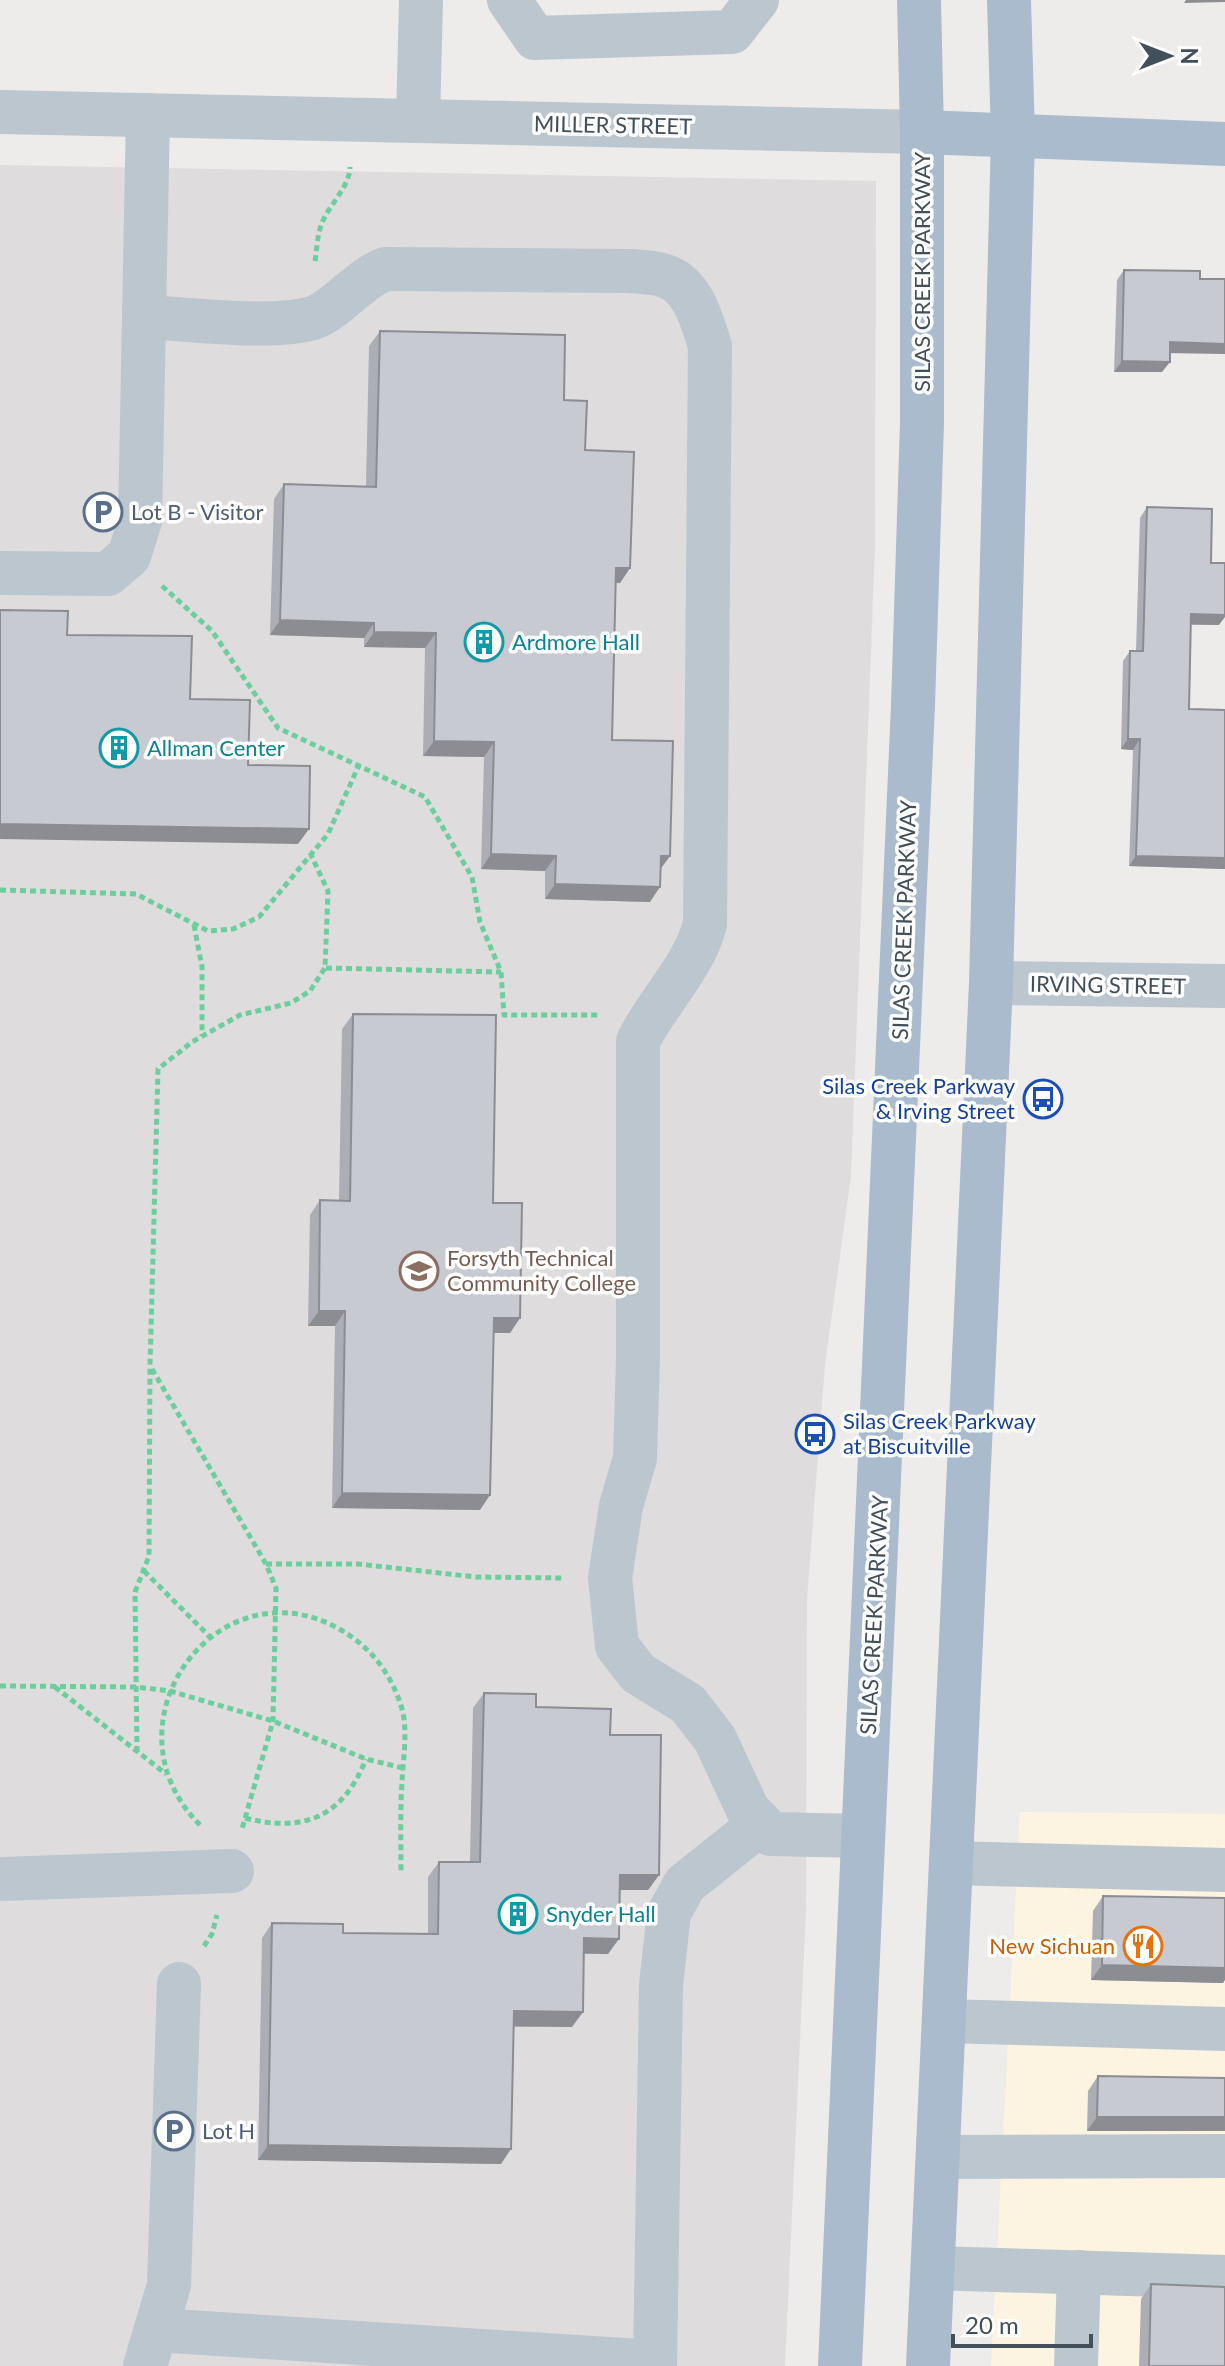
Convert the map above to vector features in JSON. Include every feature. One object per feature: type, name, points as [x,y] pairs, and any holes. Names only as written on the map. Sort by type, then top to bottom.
[{"type":"main road","name":"SILAS CREEK PARKWAY","points":[[840,2366],[913,705],[922,422],[919,0]]},
{"type":"main road","points":[[928,2366],[991,983],[1013,136],[1013,1]]},
{"type":"main road","name":"MILLER STREET","points":[[922,132],[1225,144]]},
{"type":"street","points":[[418,121],[421,0]]},
{"type":"street","points":[[509,0],[535,38],[732,32],[757,0]]},
{"type":"street","name":"MILLER STREET","points":[[0,112],[922,132]]},
{"type":"street","points":[[0,573],[108,574],[129,556],[140,521],[148,115]]},
{"type":"street","points":[[144,317],[275,323],[314,317],[369,275],[385,269],[630,271],[666,275],[682,285],[699,312],[710,346],[705,924],[699,946],[651,1015],[638,1041],[635,1458],[621,1506],[610,1578],[617,1646],[638,1673],[688,1704],[715,1739],[748,1810],[759,1825],[771,1834],[863,1836]]},
{"type":"street","name":"IRVING STREET","points":[[991,983],[1225,986]]},
{"type":"street","points":[[179,1984],[169,2285],[151,2348],[655,2364],[661,1985],[669,1913],[685,1884],[759,1825]]},
{"type":"street","points":[[0,1879],[234,1860]]},
{"type":"street","points":[[951,1863],[1225,1870]]},
{"type":"street","points":[[944,2021],[1225,2029]]},
{"type":"street","points":[[938,2157],[1225,2156]]},
{"type":"street","points":[[933,2268],[1225,2277]]},
{"type":"street","points":[[1076,2366],[1079,2272]]},
{"type":"path","points":[[325,311],[315,261],[320,227],[350,176],[350,167]]},
{"type":"path","points":[[129,556],[212,631],[278,728],[425,797],[472,877],[480,922],[501,972],[504,1015],[651,1015]]},
{"type":"path","points":[[0,890],[136,894],[208,931],[233,929],[259,917],[328,834],[359,764]]},
{"type":"path","points":[[137,1752],[135,1592],[149,1556],[150,1366],[158,1069],[202,1036],[240,1015],[291,1003],[310,991],[325,968],[328,891],[311,855]]},
{"type":"path","points":[[194,924],[202,967],[202,1036]]},
{"type":"path","points":[[325,968],[501,972]]},
{"type":"path","points":[[150,1366],[266,1564],[276,1588],[273,1721],[212,1934],[179,1984]]},
{"type":"path","points":[[266,1564],[358,1564],[476,1577],[610,1578]]},
{"type":"path","points":[[144,1571],[210,1637]]},
{"type":"path","points":[[234,1860],[183,1808],[166,1774],[160,1736],[166,1698],[183,1664],[210,1637],[243,1619],[276,1614],[323,1619],[360,1641],[388,1672],[403,1712],[401,1874]]},
{"type":"path","points":[[0,1686],[136,1687],[170,1691],[273,1721],[366,1759],[403,1768]]},
{"type":"path","points":[[55,1687],[166,1774]]},
{"type":"path","points":[[245,1818],[272,1825],[311,1822],[342,1800],[360,1775],[366,1759]]},
{"type":"shaded area","name":"Forsyth Technical Community College","points":[[0,165],[876,181],[875,545],[851,1176],[825,1365],[807,1599],[806,1910],[785,2366],[0,2366]]},
{"type":"shaded area","points":[[1020,1812],[1225,1814],[1225,2366],[991,2366]]},
{"type":"building","points":[[1124,270],[1200,271],[1200,279],[1225,279],[1225,344],[1170,342],[1170,362],[1122,361]]},
{"type":"building","name":"Ardmore Hall","points":[[380,331],[565,335],[564,400],[587,401],[585,450],[634,452],[630,568],[616,568],[612,740],[673,741],[670,856],[661,856],[660,887],[555,884],[556,856],[491,854],[494,742],[434,741],[436,633],[374,632],[374,623],[280,620],[284,484],[376,487]]},
{"type":"building","points":[[1147,507],[1212,509],[1211,563],[1225,563],[1225,615],[1191,614],[1189,709],[1225,710],[1225,858],[1136,856],[1140,739],[1128,739],[1130,651],[1143,651]]},
{"type":"building","name":"Allman Center","points":[[0,610],[68,611],[67,635],[192,636],[190,699],[250,700],[248,765],[310,766],[309,829],[0,824]]},
{"type":"building","points":[[353,1014],[496,1015],[493,1203],[522,1203],[520,1318],[494,1318],[490,1495],[342,1493],[345,1311],[319,1311],[320,1200],[350,1201]]},
{"type":"building","name":"Snyder Hall","points":[[484,1693],[536,1694],[536,1707],[611,1709],[610,1735],[661,1735],[659,1875],[620,1875],[619,1939],[584,1938],[583,2012],[514,2011],[511,2149],[268,2145],[272,1923],[343,1924],[343,1933],[438,1934],[439,1862],[480,1862]]},
{"type":"building","points":[[1103,1896],[1225,1898],[1225,1968],[1102,1965]]},
{"type":"building","points":[[1098,2076],[1225,2078],[1225,2117],[1097,2117]]},
{"type":"building","points":[[1151,2284],[1225,2287],[1225,2366],[1149,2366]]},
{"type":"place","name":"Lot B - Visitor","points":[[103,512]]},
{"type":"place","name":"Ardmore Hall","points":[[484,642]]},
{"type":"place","name":"Allman Center","points":[[119,748]]},
{"type":"place","name":"Silas Creek Parkway & Irving Street","points":[[1043,1099]]},
{"type":"place","name":"Forsyth Technical Community College","points":[[419,1271]]},
{"type":"place","name":"Silas Creek Parkway at Biscuitville","points":[[815,1434]]},
{"type":"place","name":"Snyder Hall","points":[[518,1914]]},
{"type":"place","name":"New Sichuan","points":[[1143,1946]]},
{"type":"place","name":"Lot H","points":[[174,2131]]}]
